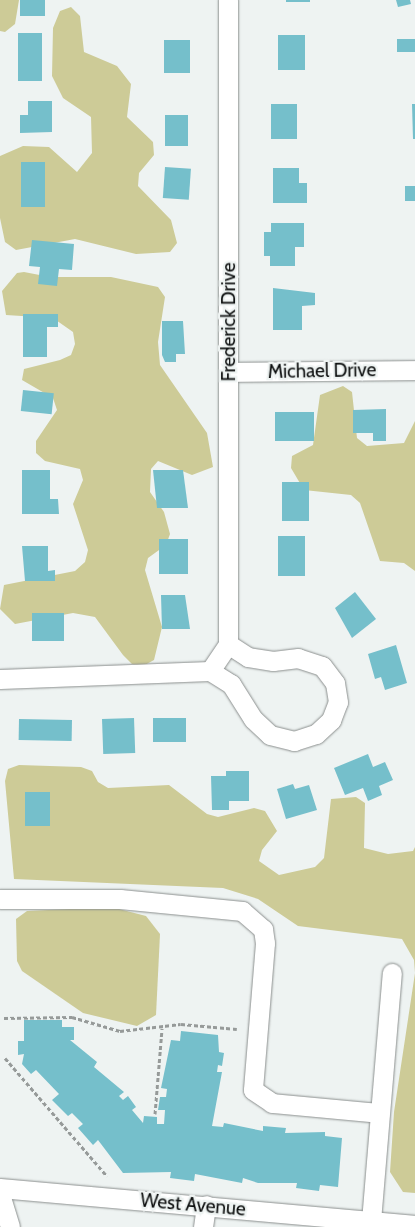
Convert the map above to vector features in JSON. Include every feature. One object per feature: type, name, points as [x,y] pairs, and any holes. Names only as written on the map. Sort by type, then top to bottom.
[{"type":"street","name":"Frederick Drive","points":[[228,0],[228,644]]},
{"type":"street","name":"Michael Drive","points":[[229,372],[415,370]]},
{"type":"street","points":[[0,679],[210,670],[231,684],[253,719],[270,735],[294,741],[316,734],[331,720],[338,702],[335,683],[322,666],[298,658],[248,657],[228,644],[210,670]]},
{"type":"street","points":[[0,899],[120,900],[248,914],[263,929],[265,943],[252,1090],[272,1103],[380,1113]]},
{"type":"street","points":[[371,1221],[392,973]]},
{"type":"street","name":"West Avenue","points":[[0,1188],[206,1205],[307,1221],[371,1221],[415,1225]]},
{"type":"street","points":[[0,1194],[10,1227]]},
{"type":"street","points":[[203,1227],[206,1205]]},
{"type":"path","points":[[4,1018],[72,1016],[120,1031],[162,1028],[181,1024],[237,1029]]},
{"type":"path","points":[[155,1114],[162,1028]]},
{"type":"path","points":[[5,1058],[107,1176]]},
{"type":"shaded area","points":[[0,0],[19,0],[15,24],[5,32],[0,31]]},
{"type":"shaded area","points":[[71,7],[80,16],[84,52],[117,66],[131,84],[127,117],[153,142],[154,155],[139,173],[138,186],[171,220],[177,243],[170,252],[136,254],[75,239],[16,250],[5,242],[0,218],[0,156],[23,146],[49,147],[77,172],[92,153],[91,117],[63,98],[52,76],[53,28],[60,11]]},
{"type":"shaded area","points":[[24,272],[50,277],[111,277],[158,287],[165,297],[158,342],[160,365],[207,433],[213,467],[192,475],[158,461],[151,469],[150,492],[164,512],[170,534],[166,545],[148,558],[145,570],[162,627],[154,660],[143,666],[132,664],[123,655],[95,617],[73,613],[15,624],[0,609],[4,585],[75,571],[85,562],[88,550],[73,504],[83,480],[80,469],[45,461],[36,453],[36,441],[57,410],[53,398],[22,380],[24,369],[60,360],[71,355],[75,344],[73,332],[53,318],[6,315],[2,291],[17,273]]},
{"type":"shaded area","points":[[343,386],[352,392],[357,438],[367,446],[404,443],[415,421],[415,571],[404,563],[380,561],[360,503],[351,495],[304,490],[291,468],[292,456],[313,445],[320,395]]},
{"type":"shaded area","points":[[19,765],[81,767],[92,771],[98,782],[108,788],[169,785],[207,814],[218,817],[254,808],[265,811],[277,831],[262,850],[259,861],[279,875],[315,867],[324,858],[331,799],[356,797],[365,803],[364,848],[388,854],[413,851],[415,847],[415,973],[414,960],[402,939],[298,926],[258,899],[223,888],[14,879],[5,781],[8,769]]},
{"type":"shaded area","points":[[111,907],[146,916],[160,934],[156,1015],[137,1026],[83,1013],[22,971],[17,961],[16,919],[27,911]]},
{"type":"shaded area","points":[[415,973],[415,1193],[403,1192],[390,1172],[394,1112]]},
{"type":"building","points":[[20,0],[45,0],[45,16],[20,16]]},
{"type":"building","points":[[286,0],[310,0],[310,2],[286,2]]},
{"type":"building","points":[[396,0],[410,0],[411,4],[398,7]]},
{"type":"building","points":[[18,33],[42,33],[42,81],[18,81]]},
{"type":"building","points":[[278,35],[305,35],[305,70],[278,70]]},
{"type":"building","points":[[397,39],[415,39],[415,52],[397,52]]},
{"type":"building","points":[[164,40],[190,40],[190,73],[164,73]]},
{"type":"building","points":[[28,101],[52,101],[52,132],[20,133],[20,115],[28,115]]},
{"type":"building","points":[[271,104],[297,104],[297,139],[271,139]]},
{"type":"building","points":[[412,104],[415,104],[415,139],[413,139]]},
{"type":"building","points":[[165,115],[188,115],[188,146],[165,146]]},
{"type":"building","points":[[21,162],[45,162],[45,207],[21,207]]},
{"type":"building","points":[[165,167],[191,169],[189,200],[163,198]]},
{"type":"building","points":[[273,168],[299,168],[299,183],[307,183],[307,203],[273,203]]},
{"type":"building","points":[[405,186],[415,186],[415,201],[405,201]]},
{"type":"building","points":[[271,223],[304,223],[304,247],[295,247],[295,266],[270,266],[270,256],[264,256],[264,232],[271,232]]},
{"type":"building","points":[[32,240],[74,244],[72,270],[59,269],[57,286],[38,284],[40,267],[29,266]]},
{"type":"building","points":[[273,288],[315,293],[315,305],[302,306],[302,330],[273,330]]},
{"type":"building","points":[[23,314],[58,314],[58,327],[47,327],[47,357],[23,357]]},
{"type":"building","points":[[162,321],[183,321],[185,354],[176,354],[176,362],[165,362],[162,355]]},
{"type":"building","points":[[23,390],[54,393],[52,414],[21,411]]},
{"type":"building","points":[[386,409],[386,441],[373,441],[373,433],[353,433],[353,410]]},
{"type":"building","points":[[275,412],[314,412],[314,441],[275,441]]},
{"type":"building","points":[[22,470],[50,470],[50,499],[58,499],[59,514],[22,514]]},
{"type":"building","points":[[153,470],[183,470],[188,508],[157,508]]},
{"type":"building","points":[[282,482],[309,482],[309,521],[282,521]]},
{"type":"building","points":[[278,536],[305,536],[305,576],[278,576]]},
{"type":"building","points":[[159,539],[188,539],[188,574],[159,574]]},
{"type":"building","points":[[22,546],[48,546],[48,571],[55,570],[55,581],[25,581]]},
{"type":"building","points":[[355,592],[376,619],[352,638],[335,608]]},
{"type":"building","points":[[161,595],[185,595],[190,629],[162,629]]},
{"type":"building","points":[[32,613],[64,613],[64,641],[32,641]]},
{"type":"building","points":[[396,645],[407,683],[385,690],[381,677],[375,679],[368,654]]},
{"type":"building","points":[[134,718],[135,753],[103,754],[102,719]]},
{"type":"building","points":[[153,718],[186,718],[186,742],[153,742]]},
{"type":"building","points":[[19,719],[72,720],[72,741],[19,740]]},
{"type":"building","points":[[368,754],[373,767],[385,762],[393,780],[379,786],[382,795],[368,801],[363,788],[345,795],[334,768]]},
{"type":"building","points":[[226,771],[249,771],[249,801],[229,801],[229,810],[212,810],[211,776],[226,776]]},
{"type":"building","points":[[293,784],[295,789],[309,785],[317,810],[286,819],[277,789]]},
{"type":"building","points":[[25,792],[50,792],[50,826],[25,826]]},
{"type":"building","points":[[24,1020],[62,1020],[62,1027],[74,1027],[74,1040],[70,1040],[97,1062],[94,1067],[124,1092],[119,1096],[123,1100],[128,1096],[136,1107],[132,1110],[143,1123],[144,1116],[157,1117],[157,1124],[164,1124],[165,1110],[158,1110],[160,1097],[166,1097],[167,1089],[161,1088],[171,1040],[180,1041],[181,1031],[218,1035],[219,1052],[224,1053],[222,1066],[218,1065],[217,1072],[222,1072],[212,1126],[223,1127],[224,1123],[263,1131],[263,1126],[286,1128],[285,1133],[325,1132],[325,1136],[342,1138],[338,1187],[320,1185],[319,1191],[296,1188],[297,1183],[258,1183],[243,1178],[242,1183],[195,1174],[194,1181],[170,1178],[171,1172],[123,1173],[98,1140],[93,1145],[78,1128],[83,1124],[72,1113],[68,1116],[52,1100],[59,1094],[36,1070],[31,1074],[22,1064],[24,1054],[18,1055],[18,1041],[24,1041]]}]
